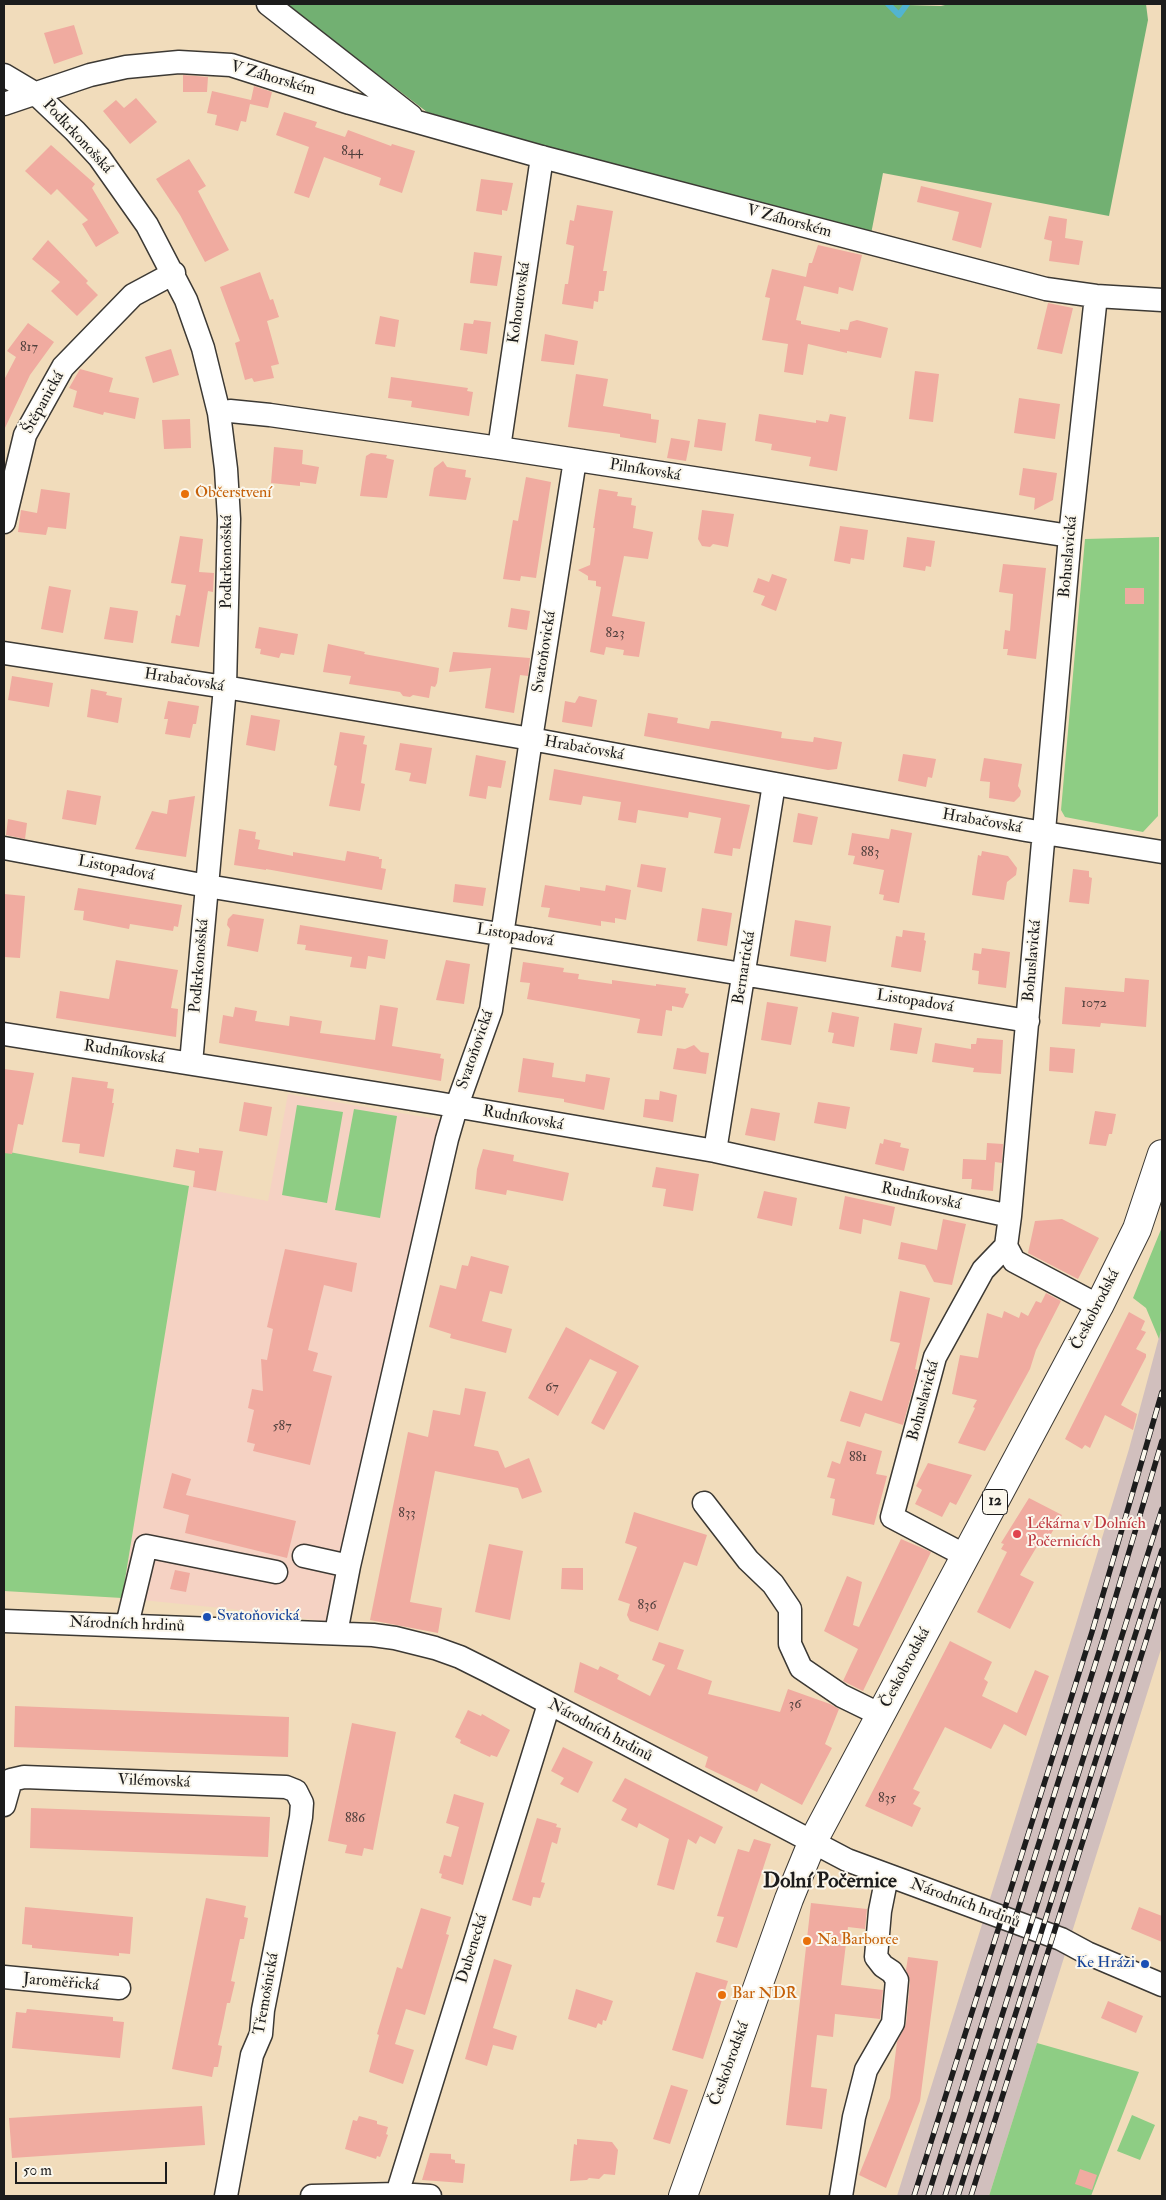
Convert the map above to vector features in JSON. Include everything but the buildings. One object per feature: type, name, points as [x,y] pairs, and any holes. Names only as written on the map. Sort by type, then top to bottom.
[{"type":"main road","name":"Českobrodská","points":[[683,2196],[788,1899],[812,1843],[1138,1229],[1162,1154]]},
{"type":"street","name":"V Záhorském","points":[[268,4],[420,122]]},
{"type":"street","name":"V Záhorském","points":[[4,104],[90,75],[126,67],[179,62],[230,65],[542,157],[1046,289],[1096,296],[1162,300]]},
{"type":"street","name":"Podkrkonošská","points":[[4,75],[36,94],[99,157],[147,225],[174,273],[186,300],[203,348],[219,413],[226,470],[229,520],[225,687],[191,1063]]},
{"type":"street","name":"Kohoutovská","points":[[499,448],[542,157]]},
{"type":"street","name":"Štěpanická","points":[[4,522],[25,435],[63,367],[133,295],[174,273]]},
{"type":"street","name":"Bohuslavická","points":[[966,1556],[892,1517],[935,1357],[983,1270],[1006,1246],[1028,1021],[1070,536],[1096,296]]},
{"type":"street","name":"Pilníkovská","points":[[219,413],[230,411],[270,415],[499,448],[1070,536]]},
{"type":"street","name":"Svatoňovická","points":[[336,1633],[349,1566],[456,1108],[491,1010],[575,460]]},
{"type":"street","name":"Hrabačovská","points":[[4,653],[225,687],[531,739],[1043,833],[1162,852]]},
{"type":"street","name":"Bernartická","points":[[715,1152],[774,784]]},
{"type":"street","name":"Listopadová","points":[[4,848],[207,886],[1028,1021]]},
{"type":"street","name":"Rudníkovská","points":[[4,1034],[191,1063],[715,1152],[1010,1216]]},
{"type":"street","points":[[1006,1246],[1014,1261],[1098,1306]]},
{"type":"street","points":[[704,1503],[748,1560],[773,1584],[790,1609],[790,1644],[801,1668],[842,1696],[880,1715]]},
{"type":"street","points":[[127,1625],[146,1546],[276,1572]]},
{"type":"street","points":[[304,1556],[349,1566]]},
{"type":"street","name":"Národních hrdinů","points":[[4,1621],[336,1633],[395,1638],[435,1648],[460,1657],[812,1843],[887,1876],[1061,1940],[1162,1985]]},
{"type":"street","name":"Dubenecká","points":[[397,2194],[549,1704]]},
{"type":"street","name":"Vilémovská","points":[[4,1805],[11,1780],[24,1777],[286,1787],[296,1792]]},
{"type":"street","name":"Třemošnická","points":[[226,2196],[252,2055],[261,2034],[263,2010],[301,1817],[302,1803],[296,1792]]},
{"type":"street","points":[[841,2196],[854,2117],[866,2070],[893,2022],[896,1980],[892,1972],[883,1966],[876,1957],[880,1911],[887,1876]]},
{"type":"street","name":"Jaroměřická","points":[[4,1978],[119,1988]]},
{"type":"street","points":[[312,2196],[397,2194],[430,2196]]},
{"type":"shaded area","points":[[288,1094],[442,1120],[330,1622],[231,1609],[122,1598],[189,1186],[268,1201]]},
{"type":"shaded area","points":[[1162,1326],[1162,1646],[989,2196],[897,2196],[1075,1627],[1129,1449]]},
{"type":"green space","points":[[285,4],[872,4],[941,6],[949,4],[1146,4],[1148,20],[1109,216],[883,173],[870,239],[750,212],[427,112]]},
{"type":"green space","points":[[1159,537],[1158,816],[1143,832],[1065,817],[1061,810],[1085,539]],"holes":[[[1125,588],[1144,588],[1144,604],[1125,604]]]},
{"type":"green space","points":[[297,1105],[343,1112],[327,1203],[282,1195]]},
{"type":"green space","points":[[354,1109],[397,1116],[380,1218],[335,1210]]},
{"type":"green space","points":[[4,1151],[189,1186],[122,1598],[4,1591]]},
{"type":"green space","points":[[1162,1227],[1162,1326],[1159,1339],[1146,1308],[1133,1298]]},
{"type":"green space","points":[[1037,2043],[1139,2072],[1091,2196],[989,2196]]},
{"type":"green space","points":[[1132,2115],[1155,2125],[1140,2160],[1117,2151]]},
{"type":"waterway","points":[[888,4],[899,15],[907,4]]},
{"type":"railway","points":[[914,2196],[1092,1632],[1162,1392]]},
{"type":"railway","points":[[928,2196],[1104,1636],[1162,1441]]},
{"type":"railway","points":[[945,2196],[1162,1509]]},
{"type":"railway","points":[[958,2196],[1162,1550]]},
{"type":"railway","points":[[971,2196],[1162,1590]]},
{"type":"place","name":"Občerstvení","points":[[185,494]]},
{"type":"place","name":"Lékárna v Dolních Počernicích","points":[[1017,1534]]},
{"type":"place","name":"Svatoňovická","points":[[207,1617]]},
{"type":"place","name":"Na Barborce","points":[[807,1941]]},
{"type":"place","name":"Ke Hrázi","points":[[1145,1964]]},
{"type":"place","name":"Bar NDR","points":[[722,1995]]},
{"type":"district","name":"Dolní Počernice","points":[[830,1882]]}]
